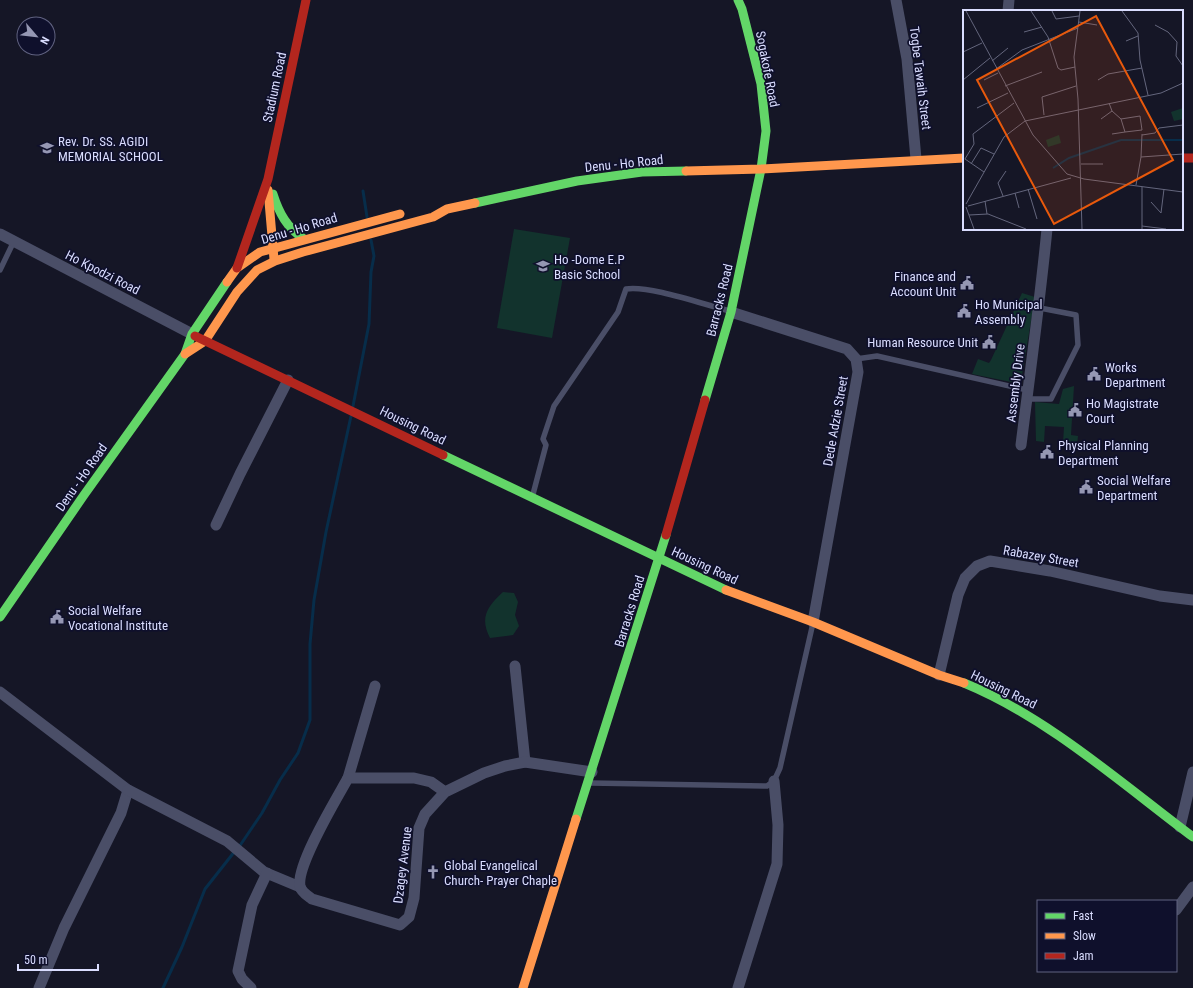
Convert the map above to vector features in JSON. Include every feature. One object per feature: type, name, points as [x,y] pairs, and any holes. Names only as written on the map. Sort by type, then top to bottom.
[{"type":"main road","name":"Stadium Road","points":[[237,268],[268,179],[306,0]]},
{"type":"main road","name":"Sogakofe Road","points":[[738,0],[742,9],[761,84],[766,131],[761,169]]},
{"type":"main road","name":"Denu - Ho Road","points":[[431,208],[447,209],[577,181],[642,172],[761,169],[916,159],[963,158]]},
{"type":"main road","name":"Barracks Road","points":[[523,988],[659,558],[730,312],[761,169]]},
{"type":"main road","name":"Stadium Road","points":[[268,179],[269,212],[275,261]]},
{"type":"main road","points":[[268,179],[281,216],[290,230],[304,239]]},
{"type":"main road","name":"Denu - Ho Road","points":[[185,354],[205,341],[220,316],[248,278],[257,270],[275,261],[433,217],[447,209]]},
{"type":"main road","name":"Denu - Ho Road","points":[[0,617],[84,495],[185,354],[192,334],[237,268],[260,252],[368,221],[410,212]]},
{"type":"main road","name":"Housing Road","points":[[192,334],[359,413],[717,587],[813,622],[939,675],[965,684],[1007,703],[1041,722],[1193,837]]},
{"type":"street","name":"Togbe Tawaih Street","points":[[896,0],[907,59],[916,159]]},
{"type":"street","points":[[1008,10],[1009,0]]},
{"type":"street","name":"Assembly Drive","points":[[1021,445],[1040,308],[1048,230]]},
{"type":"street","name":"Ho Kpodzi Road","points":[[0,234],[192,334]]},
{"type":"street","name":"Dede Adzie Street","points":[[730,312],[848,349],[856,359],[858,372],[813,622]]},
{"type":"street","points":[[216,525],[288,380]]},
{"type":"street","name":"Rabazey Street","points":[[939,675],[958,595],[965,578],[977,566],[990,561],[1050,571],[1160,596],[1193,600]]},
{"type":"street","points":[[515,666],[525,762]]},
{"type":"street","points":[[0,692],[128,790],[231,844],[267,873],[302,890],[303,870],[314,838],[348,778],[375,686]]},
{"type":"street","name":"Dzagey Avenue","points":[[302,890],[312,899],[400,925],[409,917],[414,898],[419,828],[425,814],[445,792],[484,773],[504,766],[525,762],[592,772]]},
{"type":"street","points":[[1180,827],[1193,772]]},
{"type":"street","points":[[348,778],[414,778],[431,782],[445,792]]},
{"type":"street","points":[[738,988],[777,864],[778,825],[774,781]]},
{"type":"street","points":[[39,988],[70,916],[121,812],[128,790]]},
{"type":"street","points":[[252,988],[242,979],[238,971],[252,905],[267,873]]},
{"type":"street","points":[[1177,909],[1193,887]]},
{"type":"lane","points":[[0,270],[14,241]]},
{"type":"lane","points":[[532,498],[546,445],[543,439],[554,406],[618,312],[626,289],[635,287],[652,290],[730,312]]},
{"type":"lane","points":[[856,359],[877,356],[1027,395],[1051,399],[1078,345],[1076,315],[1040,308]]},
{"type":"lane","points":[[588,783],[767,786],[774,781],[780,768],[813,622]]},
{"type":"green space","points":[[514,229],[570,238],[552,338],[497,328]]},
{"type":"green space","points":[[1022,293],[1035,297],[1022,375],[1015,382],[1011,382],[972,374],[978,359],[989,363],[991,360]]},
{"type":"green space","points":[[1074,386],[1071,435],[1078,436],[1077,445],[1063,443],[1064,427],[1045,426],[1044,442],[1036,441],[1035,402],[1059,404],[1063,389]]},
{"type":"green space","points":[[503,592],[514,593],[518,602],[515,615],[519,626],[513,635],[490,638],[485,624],[485,618],[489,607]]},
{"type":"waterway","points":[[363,191],[367,217]]},
{"type":"waterway","points":[[353,406],[369,324],[371,272],[374,256],[371,240]]},
{"type":"waterway","points":[[239,847],[262,813],[280,780],[298,753],[310,720],[310,644],[314,600],[326,532],[351,416]]},
{"type":"waterway","points":[[163,988],[182,947],[205,889],[235,851]]},
{"type":"traffic: fast","points":[[738,0],[742,9],[761,84],[766,131],[761,169]]},
{"type":"traffic: fast","points":[[705,400],[731,312],[761,169]]},
{"type":"traffic: fast","points":[[475,203],[577,181],[642,172],[686,171]]},
{"type":"traffic: fast","points":[[273,194],[284,220],[298,235],[304,239]]},
{"type":"traffic: fast","points":[[0,617],[84,495],[185,354],[192,334],[227,282]]},
{"type":"traffic: fast","points":[[443,455],[726,590]]},
{"type":"traffic: fast","points":[[576,819],[666,535]]},
{"type":"traffic: fast","points":[[964,683],[995,697],[1054,732],[1083,752],[1193,837]]},
{"type":"traffic: slow","points":[[686,171],[761,169],[963,158]]},
{"type":"traffic: slow","points":[[268,190],[274,259]]},
{"type":"traffic: slow","points":[[185,354],[205,341],[237,292],[257,270],[275,261],[303,252],[433,217],[447,209],[475,203]]},
{"type":"traffic: slow","points":[[227,282],[237,268],[260,252],[400,214]]},
{"type":"traffic: slow","points":[[726,590],[813,622],[939,675],[964,683]]},
{"type":"traffic: slow","points":[[523,988],[576,819]]},
{"type":"traffic: jam","points":[[237,268],[268,179],[306,0]]},
{"type":"traffic: jam","points":[[1183,158],[1193,158]]},
{"type":"traffic: jam","points":[[195,336],[443,455]]},
{"type":"traffic: jam","points":[[666,535],[705,400]]},
{"type":"place","name":"Rev. Dr. SS. AGIDI MEMORIAL SCHOOL","points":[[47,148]]},
{"type":"place","name":"Ho -Dome E.P Basic School","points":[[543,266]]},
{"type":"place","name":"Finance and Account Unit","points":[[967,283]]},
{"type":"place","name":"Ho Municipal Assembly","points":[[964,311]]},
{"type":"place","name":"Human Resource Unit","points":[[989,342]]},
{"type":"place","name":"Works Department","points":[[1094,374]]},
{"type":"place","name":"Ho Magistrate Court","points":[[1075,410]]},
{"type":"place","name":"Physical Planning Department","points":[[1047,452]]},
{"type":"place","name":"Social Welfare Department","points":[[1086,487]]},
{"type":"place","name":"Social Welfare Vocational Institute","points":[[57,617]]},
{"type":"place","name":"Global Evangelical Church- Prayer Chaple","points":[[433,872]]}]
